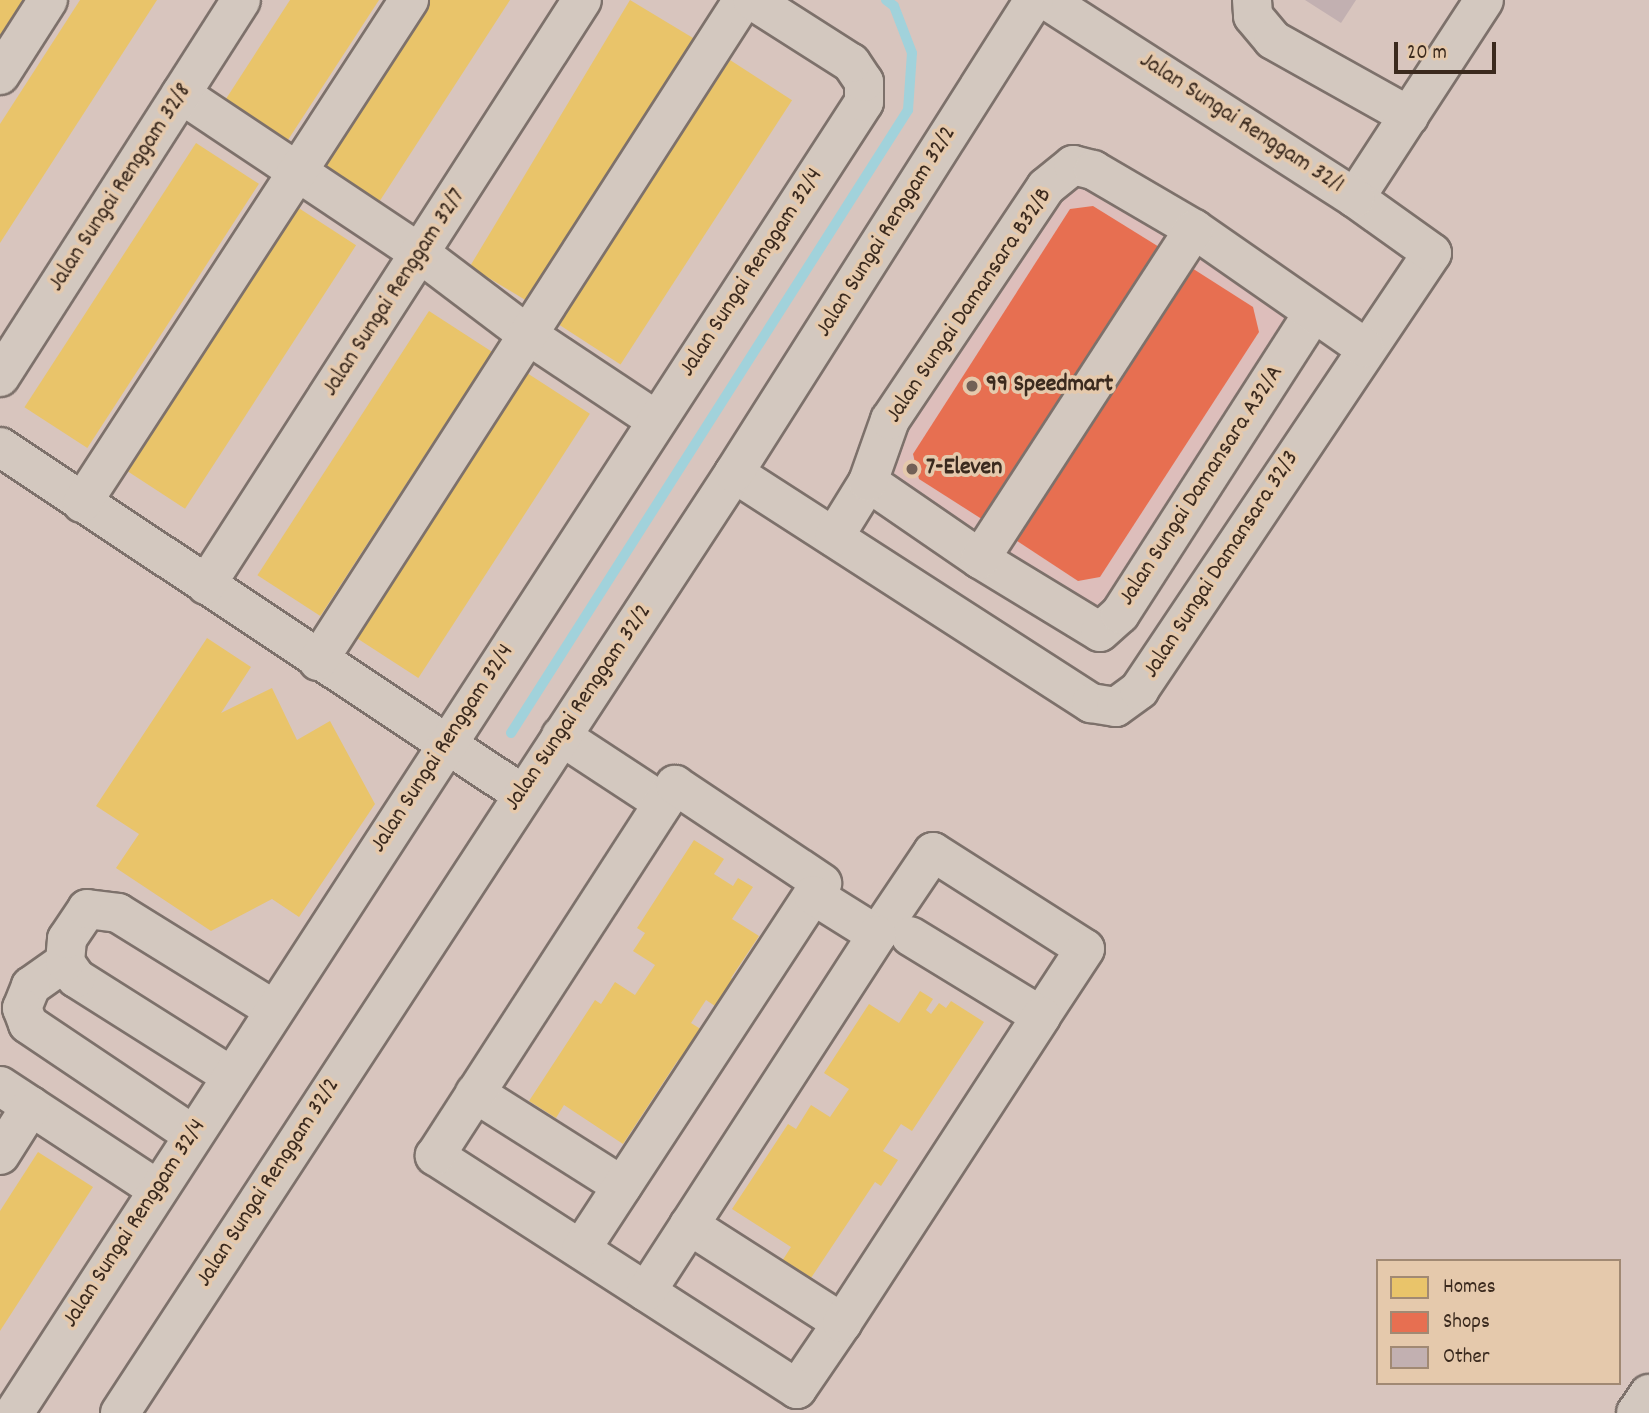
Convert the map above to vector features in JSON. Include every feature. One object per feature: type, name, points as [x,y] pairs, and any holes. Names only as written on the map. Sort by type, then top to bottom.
[{"type":"street","points":[[0,75],[48,0]]},
{"type":"street","points":[[82,503],[409,0]]},
{"type":"street","name":"Jalan Sungai Renggam 32/7","points":[[205,585],[421,254],[582,0]]},
{"type":"street","points":[[318,661],[743,0]]},
{"type":"street","name":"Jalan Sungai Renggam 32/4","points":[[14,1413],[192,1134],[864,102],[864,82],[851,63],[752,0]]},
{"type":"street","name":"Jalan Sungai Renggam 32/2","points":[[120,1413],[734,473],[1034,0]]},
{"type":"street","name":"Jalan Sungai Renggam 32/1","points":[[1047,0],[1355,198],[1432,253]]},
{"type":"street","points":[[1252,0],[1253,16],[1273,40],[1409,116]]},
{"type":"street","points":[[1355,198],[1485,0]]},
{"type":"street","name":"Jalan Sungai Renggam 32/8","points":[[0,377],[239,1]]},
{"type":"street","points":[[181,94],[421,254],[528,335],[656,420]]},
{"type":"street","name":"Jalan Sungai Damansara B32/B","points":[[834,537],[868,482],[890,420],[1046,187],[1073,165],[1093,170],[1194,229],[1312,315],[1365,348]]},
{"type":"street","points":[[980,559],[1194,229]]},
{"type":"street","name":"Jalan Sungai Damansara 32/3","points":[[734,473],[1091,703],[1116,707],[1139,690],[1365,348],[1432,253]]},
{"type":"street","name":"Jalan Sungai Damansara A32/A","points":[[868,482],[980,559],[1100,632],[1120,614],[1312,315]]},
{"type":"street","points":[[0,447],[445,746],[522,794]]},
{"type":"street","points":[[561,736],[663,803]]},
{"type":"street","points":[[646,1292],[689,1225],[893,935],[933,852],[1085,949],[797,1389],[646,1292],[581,1249],[435,1156],[475,1093],[551,1006],[675,785],[822,883]]},
{"type":"street","points":[[581,1249],[813,895],[893,935],[1041,1016]]},
{"type":"street","points":[[231,1076],[76,978],[65,962],[67,939],[87,909],[118,913],[273,1010]]},
{"type":"street","points":[[65,962],[31,986],[22,1009],[28,1024],[192,1134]]},
{"type":"street","points":[[0,1086],[157,1189]]},
{"type":"street","points":[[475,1093],[622,1186]]},
{"type":"street","points":[[0,1155],[31,1107]]},
{"type":"street","points":[[689,1225],[842,1323]]},
{"type":"street","points":[[1636,1413],[1649,1394]]},
{"type":"shaded area","points":[[1081,176],[1301,318],[1102,621],[879,474],[1055,191]]},
{"type":"building: Homes","points":[[0,0],[27,0],[0,42]]},
{"type":"building: Homes","points":[[80,0],[157,0],[0,243],[0,124]]},
{"type":"building: Homes","points":[[290,0],[379,0],[284,146],[222,105]]},
{"type":"building: Homes","points":[[421,0],[510,0],[370,216],[308,175]]},
{"type":"building: Homes","points":[[630,0],[694,39],[534,305],[470,267]]},
{"type":"building: Homes","points":[[730,60],[792,100],[621,364],[558,324]]},
{"type":"building: Homes","points":[[196,143],[259,184],[87,448],[24,407]]},
{"type":"building: Homes","points":[[294,205],[356,245],[185,509],[123,468]]},
{"type":"building: Homes","points":[[429,311],[492,352],[320,616],[257,575]]},
{"type":"building: Homes","points":[[527,373],[590,414],[418,678],[355,637]]},
{"type":"building: Homes","points":[[207,638],[251,667],[221,713],[272,688],[297,740],[330,721],[375,804],[299,917],[272,899],[211,931],[116,868],[139,834],[96,806]]},
{"type":"building: Homes","points":[[694,840],[724,859],[714,874],[733,886],[738,878],[753,887],[732,919],[759,936],[731,978],[738,983],[721,1010],[706,1000],[691,1023],[707,1033],[686,1065],[678,1060],[623,1144],[564,1105],[556,1118],[529,1101],[595,1000],[601,1004],[615,982],[635,995],[655,965],[633,951],[645,933],[637,928]]},
{"type":"building: Homes","points":[[920,991],[933,999],[926,1010],[931,1014],[939,1003],[946,1008],[951,1001],[984,1022],[912,1131],[901,1124],[883,1151],[898,1160],[881,1186],[875,1182],[807,1284],[779,1266],[791,1247],[732,1209],[788,1124],[796,1129],[811,1105],[830,1117],[849,1089],[824,1073],[869,1004],[899,1023]]},
{"type":"building: Homes","points":[[38,1152],[93,1187],[0,1331],[0,1211]]},
{"type":"building: Shops","points":[[1093,206],[1164,250],[988,523],[919,479],[913,454],[1070,209]]},
{"type":"building: Shops","points":[[1184,263],[1253,307],[1259,332],[1100,577],[1078,581],[1008,535]]},
{"type":"building: Other","points":[[1305,0],[1356,0],[1341,23]]},
{"type":"waterway","points":[[511,733],[908,110],[912,53],[894,6],[886,0]]},
{"type":"place","name":"99 Speedmart","points":[[972,386]]},
{"type":"place","name":"7-Eleven","points":[[912,469]]}]
